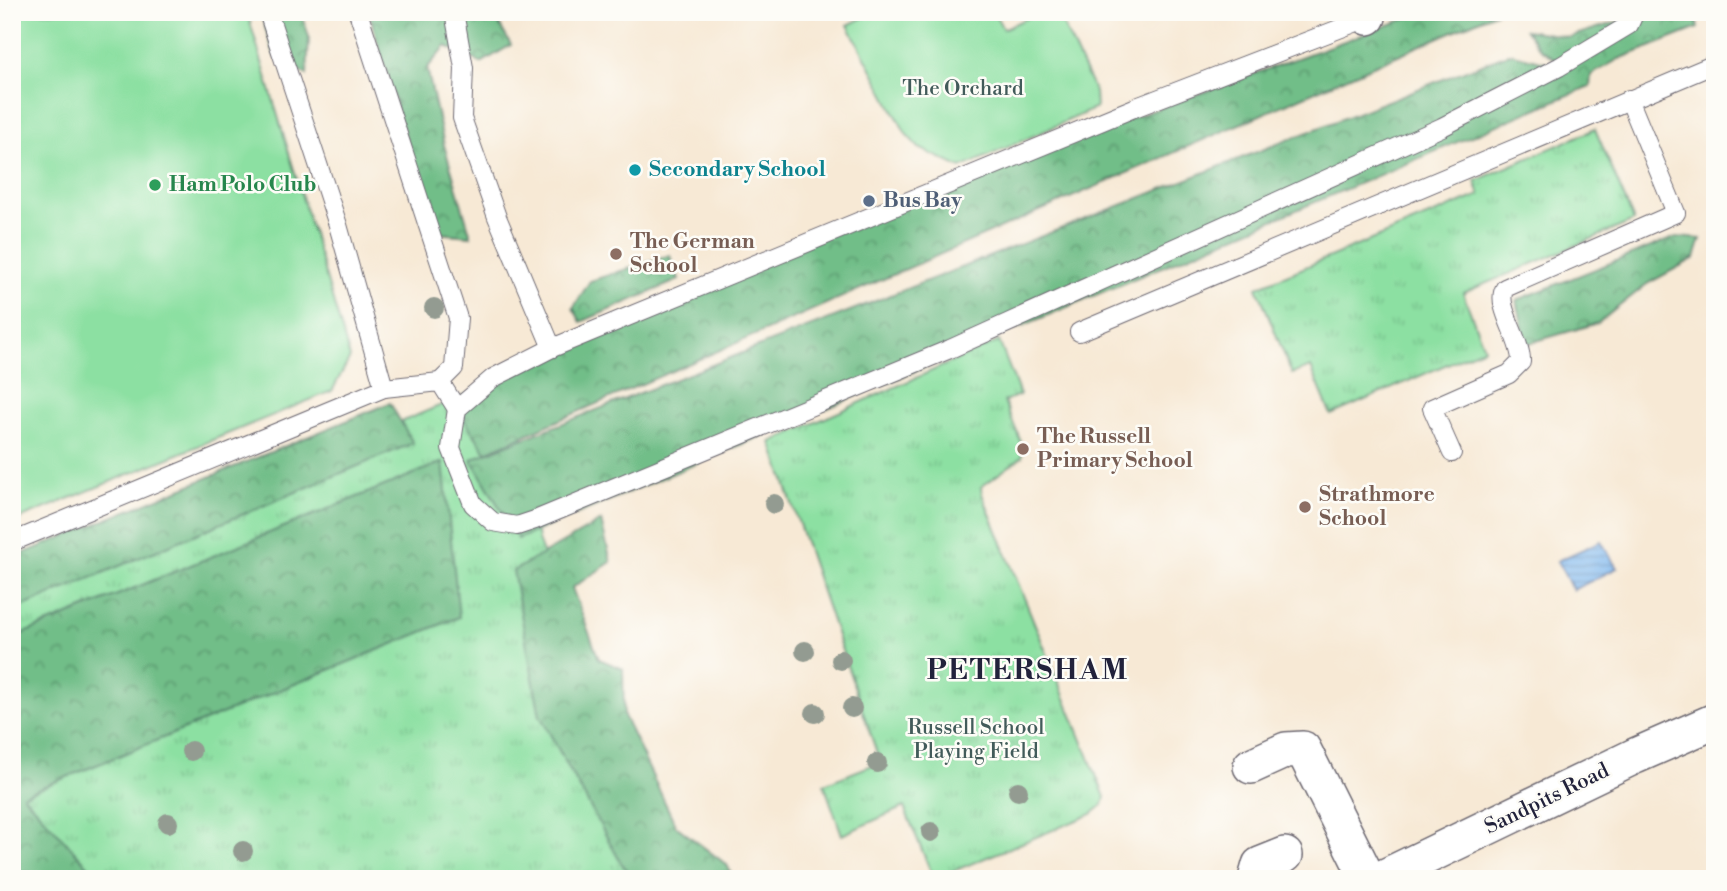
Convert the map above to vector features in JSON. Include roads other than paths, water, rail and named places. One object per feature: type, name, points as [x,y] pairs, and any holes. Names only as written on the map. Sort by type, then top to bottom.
[{"type":"street","name":"Sandpits Road","points":[[1380,879],[1635,756],[1715,722]]},
{"type":"street","points":[[1251,766],[1286,750],[1303,749],[1368,879]]},
{"type":"street","points":[[1256,879],[1260,865],[1285,855]]},
{"type":"lane","points":[[268,12],[338,225],[384,388]]},
{"type":"lane","points":[[12,542],[384,388],[440,382],[454,368],[458,318],[358,12]]},
{"type":"lane","points":[[454,12],[464,68],[462,118],[498,217],[552,348]]},
{"type":"lane","points":[[1371,14],[1121,113],[552,348],[493,378],[457,409],[451,448],[472,504],[493,522],[517,526],[950,349],[1442,127],[1559,67],[1629,25],[1635,12]]},
{"type":"lane","points":[[1079,331],[1715,64]]},
{"type":"lane","points":[[1452,453],[1432,408],[1509,374],[1521,362],[1520,351],[1502,297],[1505,288],[1676,213],[1629,99]]},
{"type":"lane","points":[[440,382],[457,409]]},
{"type":"water","points":[[1601,541],[1617,568],[1573,590],[1557,561]]},
{"type":"place","name":"Secondary School","points":[[635,170]]},
{"type":"place","name":"Ham Polo Club","points":[[155,185]]},
{"type":"place","name":"Bus Bay","points":[[869,201]]},
{"type":"place","name":"The German School","points":[[616,254]]},
{"type":"place","name":"The Russell Primary School","points":[[1023,449]]},
{"type":"place","name":"Strathmore School","points":[[1305,507]]},
{"type":"district","name":"PETERSHAM","points":[[1028,670]]},
{"type":"park label","name":"The Orchard","points":[[963,89]]},
{"type":"park label","name":"Russell School Playing Field","points":[[976,740]]}]
